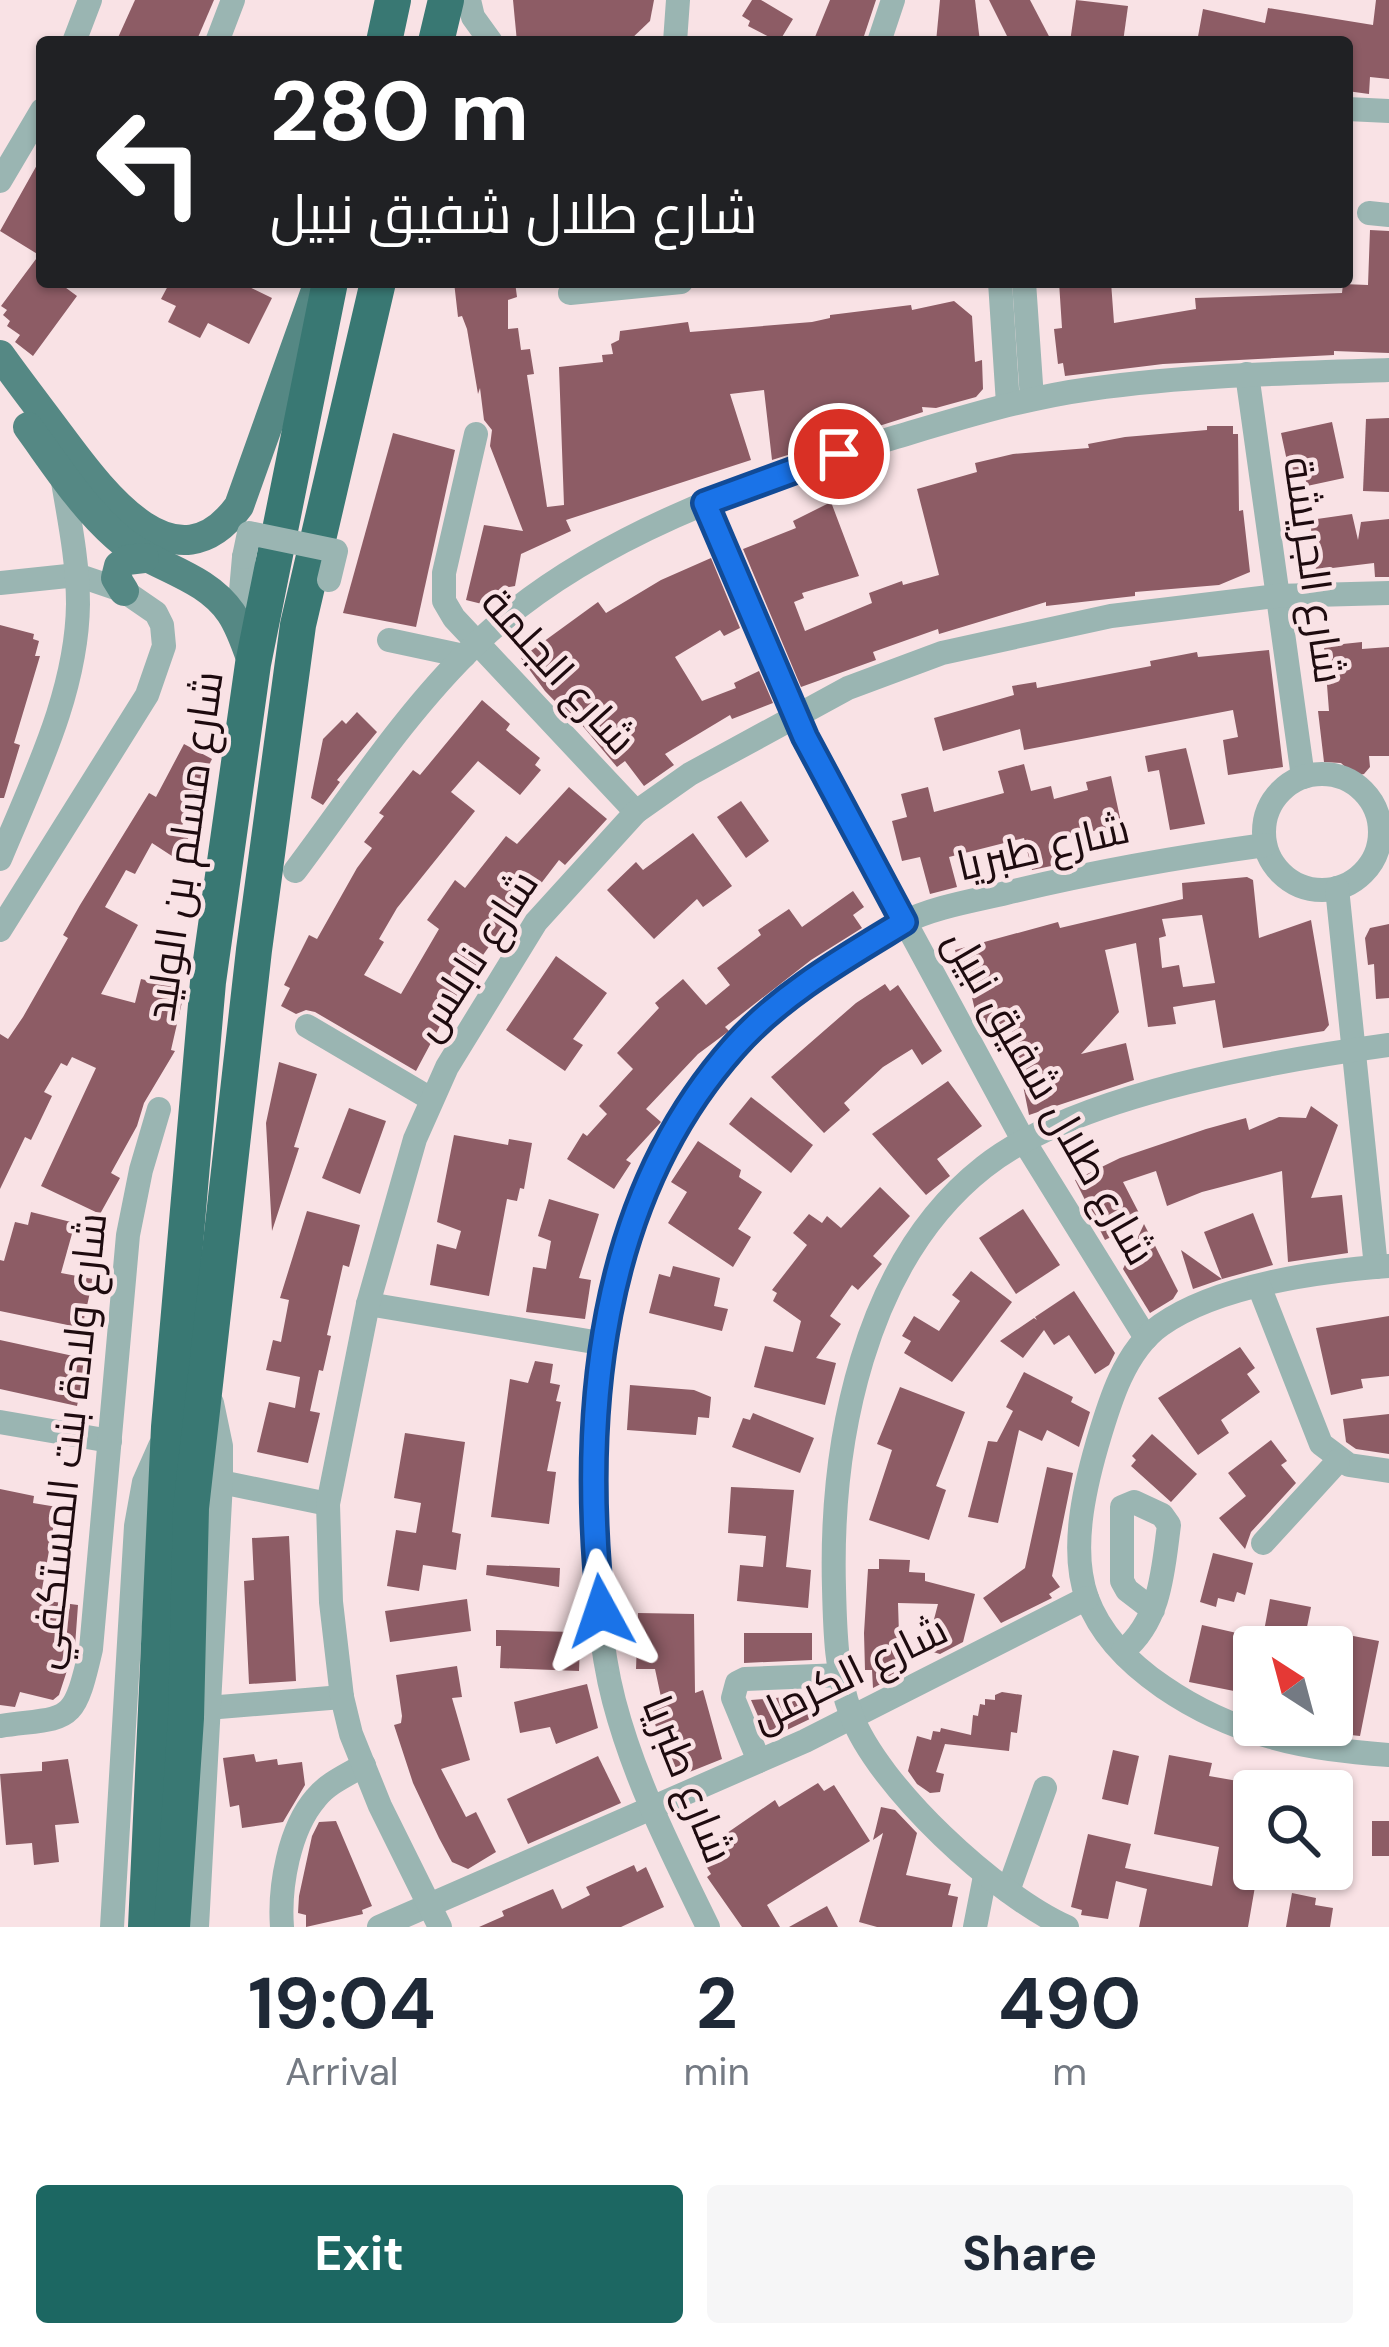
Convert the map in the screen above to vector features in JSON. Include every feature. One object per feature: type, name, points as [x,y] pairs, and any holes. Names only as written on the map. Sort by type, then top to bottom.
[{"type":"highway","points":[[385,36],[393,0]]},
{"type":"highway","points":[[437,36],[446,0]]},
{"type":"highway","name":"شارع مسلم بن الوليد","points":[[146,1927],[169,1427],[208,982],[254,664],[329,288]]},
{"type":"highway","name":"شارع مسلم بن الوليد","points":[[172,1927],[186,1718],[191,1508],[254,950],[298,625],[377,288]]},
{"type":"main road","points":[[0,355],[102,493],[125,516],[168,537],[190,539],[219,527],[239,506],[317,288]]},
{"type":"main road","points":[[0,388],[100,520],[144,558],[208,590],[228,608],[254,664]]},
{"type":"main road","points":[[124,591],[116,578],[119,566],[144,558]]},
{"type":"street","points":[[76,36],[90,0]]},
{"type":"street","points":[[219,36],[233,0]]},
{"type":"street","points":[[469,0],[473,17],[487,36]]},
{"type":"street","points":[[675,36],[678,0]]},
{"type":"street","points":[[881,36],[893,0]]},
{"type":"street","points":[[1353,109],[1389,111]]},
{"type":"street","points":[[0,181],[36,120]]},
{"type":"street","points":[[570,293],[620,288]]},
{"type":"street","points":[[1001,288],[1020,402]]},
{"type":"street","points":[[1020,402],[1024,288]]},
{"type":"street","points":[[295,872],[471,649],[534,596],[705,503],[839,454],[1020,402],[1090,389],[1247,374],[1389,370]]},
{"type":"street","name":"شارع الجريشة","points":[[1247,374],[1304,777]]},
{"type":"street","name":"شارع الجلمة","points":[[476,434],[444,601],[471,649],[636,812]]},
{"type":"street","points":[[0,859],[63,695],[78,610],[62,473]]},
{"type":"street","name":"شارع طلال شفيق نبيل","points":[[705,503],[794,714],[1022,1138],[1146,1338]]},
{"type":"street","points":[[238,625],[249,532],[336,551],[329,580]]},
{"type":"street","points":[[0,584],[77,575]]},
{"type":"street","name":"شارع مسلم بن الوليد","points":[[0,929],[148,695],[160,665],[162,625],[148,606],[124,591],[77,575]]},
{"type":"street","name":"شارع نابلس","points":[[435,1917],[364,1766],[342,1697],[327,1553],[328,1504],[368,1304],[394,1206],[431,1099],[536,922],[636,812],[690,774],[848,688],[942,653],[1022,633],[1175,606],[1276,596],[1389,593]]},
{"type":"street","points":[[389,640],[471,649]]},
{"type":"street","points":[[1339,776],[1355,784],[1384,830],[1368,867],[1336,888],[1306,888],[1292,882],[1270,860],[1263,831],[1271,804],[1290,783],[1304,777],[1339,776]]},
{"type":"street","name":"شارع طبريا","points":[[708,1927],[651,1810],[613,1696],[601,1611],[592,1458],[601,1343],[660,1154],[709,1079],[762,1019],[806,984],[904,922],[1113,868],[1265,845]]},
{"type":"street","points":[[1336,888],[1352,1050],[1383,1266],[1259,1286],[1190,1309],[1146,1338],[1117,1387],[1085,1490],[1080,1565],[1087,1598],[1123,1651],[1176,1695],[1270,1737],[1389,1755]]},
{"type":"street","points":[[308,1026],[431,1099]]},
{"type":"street","points":[[1067,1927],[985,1876],[906,1794],[852,1719],[834,1612],[834,1492],[854,1382],[897,1278],[921,1239],[980,1170],[1022,1138],[1154,1093],[1389,1045]]},
{"type":"street","name":"شارع ولادة بنت المستكفي","points":[[0,1726],[63,1717],[85,1678],[92,1649],[128,1235],[159,1109]]},
{"type":"street","points":[[1259,1286],[1321,1444],[1338,1461],[1389,1471]]},
{"type":"street","points":[[368,1304],[601,1343]]},
{"type":"street","name":"شارع مسلم بن الوليد","points":[[197,1927],[220,1482],[220,1446],[205,1375]]},
{"type":"street","points":[[0,1422],[110,1441]]},
{"type":"street","name":"شارع مسلم بن الوليد","points":[[110,1921],[136,1526],[144,1482],[169,1427]]},
{"type":"street","points":[[1263,1543],[1338,1461]]},
{"type":"street","points":[[220,1482],[328,1504]]},
{"type":"street","name":"شارع الكرمل","points":[[379,1927],[435,1917],[651,1810],[852,1719],[1087,1598]]},
{"type":"street","points":[[1123,1651],[1141,1637],[1153,1610]]},
{"type":"street","points":[[759,1761],[733,1699],[736,1683],[745,1678],[841,1675]]},
{"type":"street","points":[[207,1708],[342,1697]]},
{"type":"street","points":[[282,1927],[284,1889],[302,1821],[327,1787],[364,1766]]},
{"type":"street","points":[[1008,1891],[1045,1788]]},
{"type":"street","points":[[975,1927],[985,1876]]},
{"type":"building","points":[[135,0],[214,0],[199,36],[119,36]]},
{"type":"building","points":[[513,0],[654,0],[650,21],[634,36],[516,36]]},
{"type":"building","points":[[752,0],[761,0],[793,19],[783,36],[767,36],[748,26],[750,21],[742,16]]},
{"type":"building","points":[[830,0],[876,0],[864,36],[815,36]]},
{"type":"building","points":[[940,0],[975,0],[979,36],[937,36]]},
{"type":"building","points":[[989,0],[1030,0],[1049,36],[1007,36]]},
{"type":"building","points":[[1076,0],[1128,6],[1124,36],[1071,36]]},
{"type":"building","points":[[1376,0],[1389,0],[1389,79],[1370,77],[1369,94],[1353,92],[1353,36],[1198,36],[1203,9],[1265,23],[1268,8],[1373,25]]},
{"type":"building","points":[[36,167],[36,253],[0,231]]},
{"type":"building","points":[[1370,230],[1389,231],[1389,353],[1334,351],[1334,355],[1163,364],[1065,376],[1063,363],[1058,364],[1054,329],[1062,328],[1059,288],[1111,288],[1114,323],[1196,309],[1195,298],[1342,293],[1353,284],[1368,285]]},
{"type":"building","points":[[36,259],[36,288],[66,288],[77,296],[33,356],[15,342],[20,335],[7,326],[10,321],[3,315],[7,310],[1,306]]},
{"type":"building","points":[[167,288],[251,288],[272,298],[249,344],[208,323],[200,338],[168,322],[176,306],[161,299]]},
{"type":"building","points":[[455,288],[516,288],[517,297],[508,300],[508,329],[518,328],[521,350],[530,349],[534,374],[527,375],[547,507],[564,505],[559,367],[603,362],[602,355],[613,354],[611,344],[619,340],[620,331],[688,322],[690,332],[812,322],[830,315],[911,305],[912,310],[954,301],[972,316],[975,362],[982,360],[983,389],[976,397],[922,407],[923,412],[772,460],[764,390],[730,394],[751,460],[566,520],[571,531],[521,554],[515,586],[504,588],[490,606],[466,600],[484,525],[523,531],[490,446],[492,430],[484,420],[467,329],[462,316],[458,317]]},
{"type":"building","points":[[1389,418],[1389,492],[1363,491],[1366,419]]},
{"type":"building","points":[[1332,422],[1344,478],[1307,486],[1304,472],[1290,475],[1281,433]]},
{"type":"building","points":[[1207,426],[1233,426],[1233,434],[1238,434],[1239,511],[1243,510],[1250,572],[1219,585],[1046,606],[1046,602],[939,634],[938,629],[873,652],[876,660],[801,687],[743,549],[796,528],[793,521],[831,502],[859,576],[802,593],[804,598],[794,602],[805,631],[872,603],[869,593],[939,575],[917,489],[977,472],[975,463],[1013,454],[1089,448],[1088,444],[1125,437],[1207,430]]},
{"type":"building","points":[[393,433],[455,450],[416,627],[343,613]]},
{"type":"building","points":[[1352,514],[1358,540],[1361,522],[1389,519],[1389,577],[1375,577],[1374,563],[1316,570],[1310,520]]},
{"type":"building","points":[[711,558],[740,628],[724,636],[720,630],[675,657],[702,701],[736,688],[734,683],[759,671],[773,703],[732,719],[730,715],[665,754],[674,765],[644,786],[625,761],[617,767],[576,718],[545,691],[521,658],[598,602],[606,613],[661,580]]},
{"type":"building","points":[[0,625],[34,634],[33,639],[39,641],[35,656],[40,656],[14,743],[20,745],[4,798],[0,798]]},
{"type":"building","points":[[1362,642],[1362,649],[1389,647],[1389,756],[1369,756],[1370,767],[1355,776],[1341,763],[1324,762],[1318,711],[1329,711],[1324,646]]},
{"type":"building","points":[[1269,650],[1283,767],[1228,775],[1223,740],[1238,737],[1233,710],[1024,750],[1020,729],[943,751],[934,718],[1014,695],[1012,686],[1036,682],[1037,688],[1197,652],[1198,657]]},
{"type":"building","points":[[482,700],[510,724],[506,730],[540,758],[535,765],[541,770],[520,795],[478,761],[451,792],[475,811],[397,908],[364,975],[401,994],[439,929],[427,920],[455,880],[465,888],[506,836],[517,844],[569,787],[607,819],[565,865],[559,860],[523,907],[519,904],[476,965],[482,969],[455,1015],[448,1011],[416,1071],[315,1012],[296,1014],[281,1006],[290,988],[284,985],[309,935],[317,939],[372,848],[364,842],[384,816],[379,813],[413,770],[420,775]]},
{"type":"building","points":[[357,712],[377,732],[337,780],[323,805],[311,798],[323,739]]},
{"type":"building","points":[[184,744],[212,759],[205,773],[212,777],[181,827],[191,834],[175,858],[152,843],[135,874],[126,870],[105,907],[138,925],[101,994],[135,1003],[141,979],[185,989],[171,1050],[175,1051],[111,1173],[120,1178],[100,1214],[41,1186],[96,1068],[72,1057],[67,1066],[61,1063],[44,1092],[52,1096],[0,1189],[0,1034],[8,1039],[23,1017],[68,938],[63,935],[80,905],[149,793],[156,797]]},
{"type":"building","points":[[1186,748],[1205,824],[1170,830],[1159,770],[1148,772],[1145,756]]},
{"type":"building","points":[[1024,764],[1031,791],[1051,786],[1054,799],[1088,790],[1086,782],[1111,776],[1125,841],[1101,847],[1097,830],[1051,843],[1056,865],[1032,870],[1024,838],[949,857],[957,887],[930,894],[920,857],[902,861],[892,821],[907,817],[901,794],[928,787],[934,812],[1004,793],[998,771]]},
{"type":"building","points":[[741,801],[769,841],[746,858],[717,817]]},
{"type":"building","points":[[693,833],[732,886],[703,907],[697,899],[654,939],[607,890],[636,862],[643,870]]},
{"type":"building","points":[[1253,880],[1259,938],[1311,920],[1329,1025],[1324,1031],[1223,1048],[1215,1000],[1173,1007],[1176,1024],[1148,1027],[1136,943],[1105,950],[1119,1012],[1081,1054],[1126,1043],[1134,1080],[1029,1115],[1011,1026],[988,1032],[985,1018],[977,1019],[955,950],[1058,922],[1060,928],[1183,899],[1182,883]],"holes":[[[1202,915],[1215,983],[1183,987],[1179,965],[1162,968],[1159,938],[1166,936],[1162,919]]]},
{"type":"building","points":[[853,891],[864,907],[853,915],[862,928],[811,960],[698,1054],[646,1109],[661,1122],[626,1160],[631,1163],[614,1189],[567,1159],[583,1133],[587,1136],[607,1114],[599,1106],[633,1069],[617,1053],[659,1008],[655,1003],[683,979],[706,1005],[730,985],[717,968],[761,935],[758,930],[789,909],[802,927]]},
{"type":"building","points":[[1389,924],[1389,998],[1376,999],[1374,964],[1368,965],[1365,938],[1370,928]]},
{"type":"building","points":[[556,956],[607,993],[573,1039],[583,1045],[565,1071],[506,1030]]},
{"type":"building","points":[[885,984],[890,991],[898,985],[942,1051],[922,1065],[912,1049],[883,1067],[844,1103],[850,1110],[824,1133],[771,1077],[856,1003]]},
{"type":"building","points":[[279,1062],[317,1074],[272,1231],[266,1123]]},
{"type":"building","points":[[948,1081],[982,1126],[937,1159],[950,1176],[926,1195],[872,1134]]},
{"type":"building","points":[[751,1097],[813,1145],[791,1173],[729,1124]]},
{"type":"building","points":[[1311,1106],[1338,1125],[1311,1198],[1342,1195],[1348,1253],[1288,1262],[1282,1171],[1167,1206],[1156,1171],[1123,1182],[1140,1215],[1134,1217],[1141,1222],[1105,1240],[1075,1180],[1120,1158],[1246,1118],[1249,1130],[1279,1117],[1306,1118]]},
{"type":"building","points":[[349,1108],[386,1121],[360,1194],[322,1178]]},
{"type":"building","points":[[454,1135],[508,1145],[509,1139],[532,1143],[524,1189],[520,1188],[517,1201],[507,1199],[489,1296],[430,1285],[437,1244],[456,1249],[461,1231],[437,1222]]},
{"type":"building","points":[[698,1141],[741,1170],[739,1177],[762,1192],[738,1229],[751,1237],[733,1267],[668,1223],[687,1192],[671,1182]]},
{"type":"building","points":[[880,1187],[910,1216],[873,1256],[882,1264],[858,1290],[852,1285],[830,1316],[841,1324],[816,1358],[836,1363],[825,1405],[754,1387],[765,1346],[793,1352],[801,1321],[773,1301],[777,1293],[772,1290],[807,1245],[793,1233],[809,1214],[822,1223],[827,1216],[841,1228]]},
{"type":"building","points":[[549,1199],[599,1214],[579,1278],[591,1280],[585,1319],[526,1312],[533,1267],[546,1269],[551,1241],[538,1236]]},
{"type":"building","points":[[1023,1209],[1060,1265],[1016,1294],[979,1238]]},
{"type":"building","points":[[307,1211],[360,1225],[349,1267],[343,1265],[327,1335],[331,1336],[310,1411],[320,1413],[308,1463],[257,1452],[269,1402],[295,1408],[300,1377],[266,1370],[273,1340],[281,1342],[289,1300],[280,1298]]},
{"type":"building","points":[[31,1212],[75,1223],[61,1273],[93,1279],[82,1328],[0,1311],[0,1260],[4,1261],[15,1222],[28,1225]]},
{"type":"building","points":[[1253,1213],[1273,1265],[1222,1279],[1204,1232]]},
{"type":"building","points":[[1144,1224],[1178,1291],[1150,1313],[1123,1269]]},
{"type":"building","points":[[1181,1250],[1222,1279],[1193,1289]]},
{"type":"building","points":[[673,1266],[720,1278],[714,1306],[728,1309],[722,1331],[649,1313],[659,1274],[670,1277]]},
{"type":"building","points":[[971,1271],[1012,1302],[952,1382],[904,1353],[911,1341],[902,1336],[914,1316],[939,1331],[960,1301],[952,1295]]},
{"type":"building","points":[[1074,1291],[1115,1353],[1109,1365],[1095,1374],[1069,1335],[1054,1345],[1044,1330],[1023,1358],[1000,1341],[1037,1320]]},
{"type":"building","points":[[1389,1316],[1389,1376],[1361,1379],[1363,1388],[1331,1395],[1316,1328]]},
{"type":"building","points":[[0,1340],[87,1359],[77,1406],[0,1389]]},
{"type":"building","points":[[1240,1347],[1255,1368],[1247,1374],[1260,1392],[1221,1420],[1229,1433],[1198,1455],[1158,1398]]},
{"type":"building","points":[[535,1361],[553,1364],[550,1383],[560,1385],[547,1471],[556,1472],[549,1524],[491,1517],[510,1379],[528,1383]]},
{"type":"building","points":[[1024,1372],[1073,1397],[1071,1402],[1090,1412],[1079,1447],[1047,1430],[1042,1441],[1019,1430],[998,1523],[968,1517],[988,1441],[997,1442],[1013,1411],[1006,1407]]},
{"type":"building","points":[[630,1385],[694,1390],[711,1397],[709,1418],[698,1417],[696,1435],[627,1430]]},
{"type":"building","points":[[900,1387],[965,1412],[936,1486],[946,1490],[929,1540],[869,1520],[892,1450],[877,1444]]},
{"type":"building","points":[[753,1413],[814,1438],[800,1473],[732,1447],[743,1418],[750,1420]]},
{"type":"building","points":[[1389,1414],[1389,1454],[1356,1449],[1346,1442],[1343,1419]]},
{"type":"building","points":[[405,1433],[465,1442],[452,1532],[461,1534],[456,1570],[423,1565],[419,1591],[387,1586],[396,1530],[416,1533],[421,1503],[394,1498]]},
{"type":"building","points":[[1152,1434],[1197,1474],[1171,1502],[1131,1466],[1136,1460],[1132,1456]]},
{"type":"building","points":[[1271,1440],[1287,1461],[1281,1465],[1296,1483],[1251,1532],[1245,1549],[1219,1518],[1246,1496],[1228,1473]]},
{"type":"building","points":[[1047,1467],[1073,1473],[1052,1576],[1060,1587],[1049,1594],[1052,1598],[1001,1623],[983,1598],[1025,1568]]},
{"type":"building","points":[[731,1487],[794,1490],[786,1567],[811,1570],[808,1608],[737,1601],[740,1565],[763,1567],[766,1536],[728,1533]]},
{"type":"building","points":[[0,1489],[57,1507],[40,1600],[78,1605],[75,1646],[59,1695],[53,1700],[20,1692],[15,1707],[0,1705]]},
{"type":"building","points":[[289,1536],[296,1681],[249,1684],[244,1581],[254,1580],[252,1538]]},
{"type":"building","points":[[1213,1553],[1253,1563],[1245,1595],[1237,1592],[1234,1602],[1218,1598],[1216,1607],[1200,1602]]},
{"type":"building","points":[[879,1559],[910,1560],[909,1572],[925,1573],[925,1581],[975,1594],[963,1642],[940,1654],[926,1650],[938,1604],[898,1603],[900,1666],[894,1666],[894,1677],[873,1688],[872,1670],[865,1670],[864,1633],[868,1569],[879,1569]]},
{"type":"building","points":[[487,1565],[560,1568],[559,1587],[486,1575]]},
{"type":"building","points":[[467,1599],[471,1631],[390,1642],[385,1611]]},
{"type":"building","points":[[1270,1599],[1311,1607],[1307,1626],[1265,1626]]},
{"type":"building","points":[[638,1613],[694,1614],[695,1693],[703,1690],[722,1759],[672,1779],[648,1701],[661,1697],[655,1669],[636,1669]]},
{"type":"building","points":[[1202,1625],[1233,1632],[1233,1691],[1189,1682]]},
{"type":"building","points":[[496,1630],[573,1632],[573,1644],[580,1644],[579,1671],[500,1668]]},
{"type":"building","points":[[744,1633],[812,1633],[812,1660],[744,1663]]},
{"type":"building","points":[[1353,1636],[1379,1641],[1360,1736],[1353,1735]]},
{"type":"building","points":[[457,1666],[462,1697],[452,1698],[470,1760],[441,1769],[466,1817],[476,1812],[496,1852],[468,1869],[452,1862],[439,1838],[413,1783],[394,1725],[401,1723],[402,1716],[396,1675]]},
{"type":"building","points":[[587,1684],[598,1728],[556,1744],[550,1727],[520,1733],[514,1702]]},
{"type":"building","points":[[1002,1692],[1022,1695],[1017,1733],[1011,1732],[1009,1751],[945,1744],[936,1772],[944,1774],[940,1792],[930,1793],[917,1784],[908,1771],[917,1736],[931,1740],[933,1731],[941,1728],[971,1735],[973,1715],[978,1716],[980,1704],[995,1700]]},
{"type":"building","points":[[813,1695],[812,1718],[768,1739],[751,1700]]},
{"type":"building","points":[[1113,1750],[1139,1756],[1128,1805],[1102,1799]]},
{"type":"building","points":[[254,1754],[256,1762],[302,1762],[305,1785],[283,1822],[242,1828],[239,1805],[230,1807],[223,1758]]},
{"type":"building","points":[[1169,1755],[1212,1763],[1209,1776],[1233,1780],[1233,1890],[1254,1890],[1248,1927],[1139,1927],[1147,1889],[1116,1881],[1108,1919],[1081,1915],[1082,1910],[1071,1907],[1088,1834],[1131,1844],[1125,1868],[1212,1886],[1219,1847],[1154,1834]]},
{"type":"building","points":[[598,1756],[621,1803],[528,1844],[507,1799]]},
{"type":"building","points":[[68,1759],[79,1823],[55,1825],[59,1862],[34,1865],[32,1843],[6,1845],[0,1774],[42,1771],[42,1762]]},
{"type":"building","points":[[818,1783],[824,1791],[834,1785],[870,1841],[767,1905],[780,1927],[742,1927],[707,1877],[711,1874],[698,1853],[775,1800],[779,1807]]},
{"type":"building","points":[[881,1807],[895,1810],[917,1833],[906,1875],[951,1884],[948,1895],[958,1897],[952,1927],[877,1927],[859,1922],[883,1833],[873,1840]]},
{"type":"building","points":[[336,1821],[372,1906],[362,1910],[363,1914],[306,1927],[306,1915],[298,1913],[299,1896],[312,1836],[319,1822]]},
{"type":"building","points":[[1372,1821],[1389,1821],[1389,1856],[1372,1856]]},
{"type":"building","points":[[634,1865],[637,1872],[646,1867],[664,1907],[621,1927],[479,1927],[504,1916],[502,1911],[553,1889],[562,1909],[590,1895],[586,1887]]},
{"type":"building","points":[[1292,1893],[1333,1908],[1330,1927],[1286,1927]]},
{"type":"building","points":[[827,1906],[838,1927],[789,1927]]},
{"type":"route","points":[[601,1611],[592,1458],[601,1343],[660,1154],[709,1079],[762,1019],[806,984],[904,922],[805,737],[705,503],[839,454]]}]
